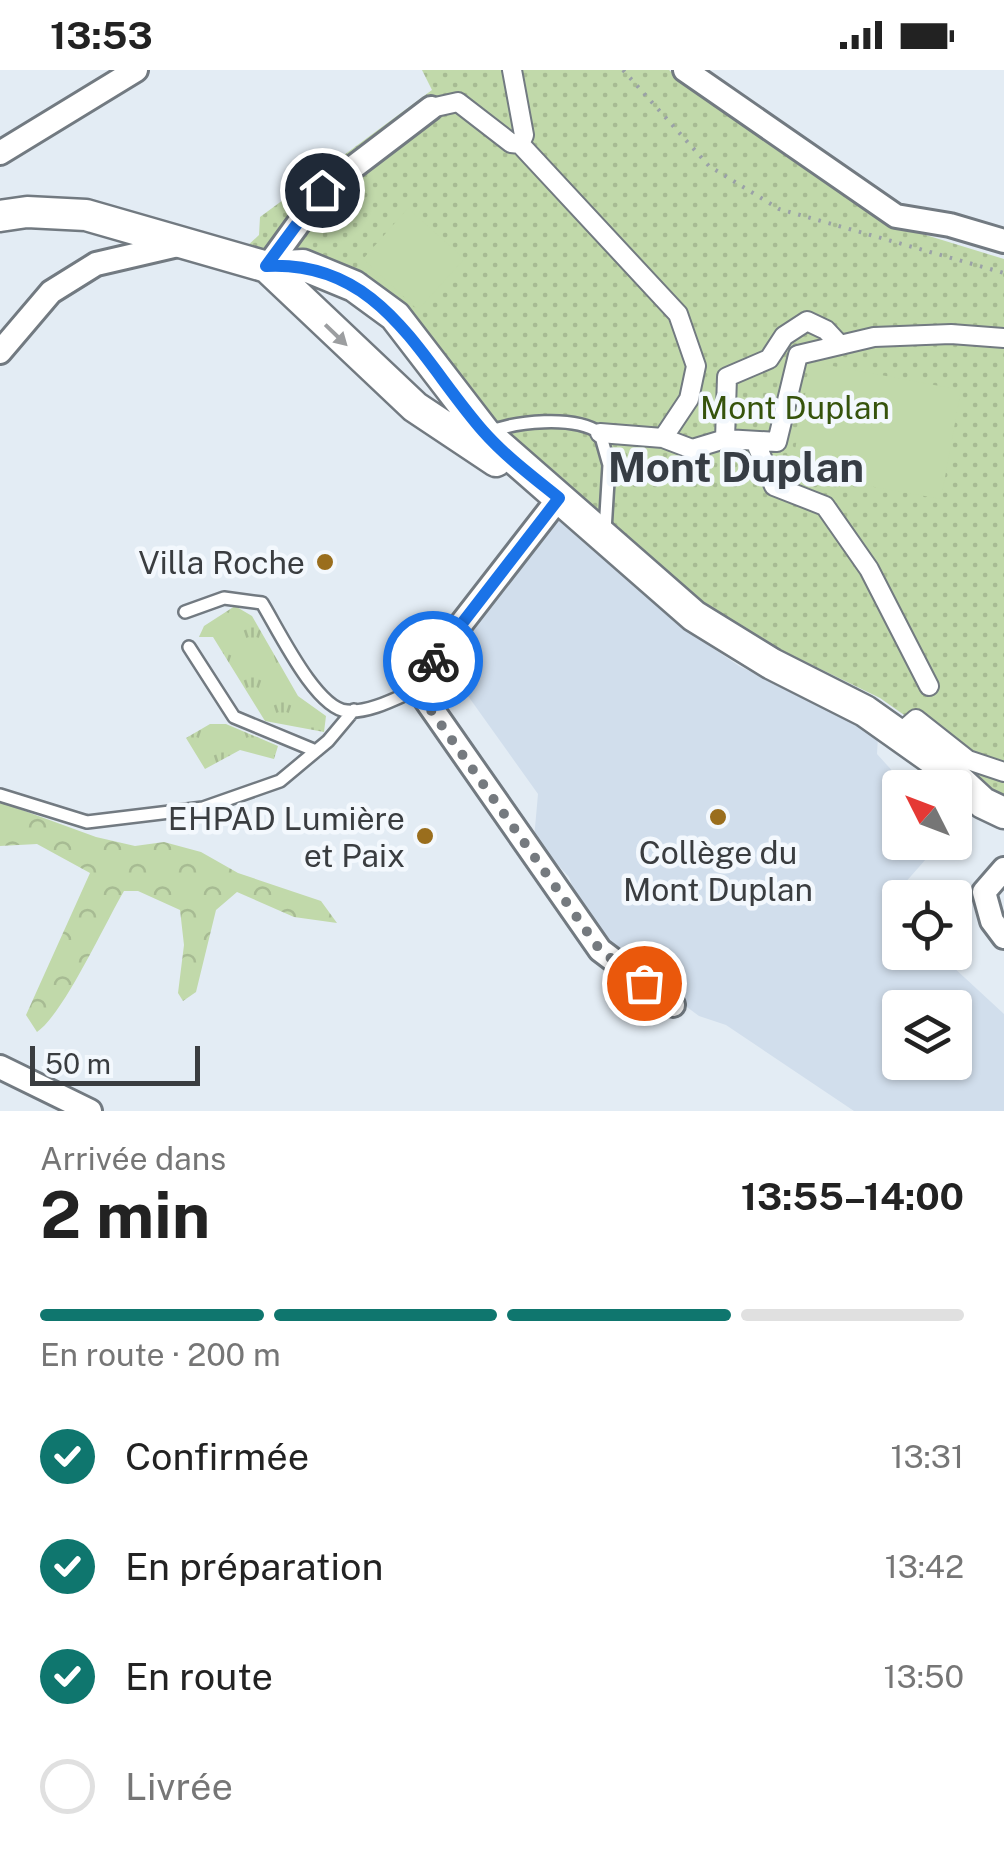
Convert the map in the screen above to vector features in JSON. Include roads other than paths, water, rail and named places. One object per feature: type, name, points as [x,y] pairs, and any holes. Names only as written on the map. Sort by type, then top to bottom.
[{"type":"street","points":[[0,153],[136,70]]},
{"type":"street","points":[[512,70],[524,136],[520,144]]},
{"type":"street","points":[[685,70],[896,216],[950,225],[1004,241]]},
{"type":"street","points":[[266,266],[322,190],[432,108],[458,102],[511,143],[520,144],[678,314],[696,366],[689,399],[663,438]]},
{"type":"street","points":[[0,216],[27,212],[86,216],[266,266],[302,264],[354,286],[395,316],[485,434],[694,616],[899,734],[984,802],[1004,813]]},
{"type":"street","points":[[0,352],[51,292],[96,264],[182,244]]},
{"type":"street","points":[[266,266],[415,407],[488,458],[530,474]]},
{"type":"street","points":[[692,386],[769,359],[784,336],[807,321],[826,330],[840,346]]},
{"type":"street","points":[[600,433],[663,438],[692,448],[725,440],[778,442],[798,355],[874,337],[1004,338]]},
{"type":"street","points":[[725,440],[727,376]]},
{"type":"street","points":[[755,440],[774,486],[826,506],[869,569],[929,686]]},
{"type":"street","points":[[559,498],[442,649],[424,674],[422,687],[428,706],[600,950],[673,1005]]},
{"type":"street","points":[[899,734],[916,719],[968,760],[1004,772]]},
{"type":"street","points":[[1004,869],[984,892],[992,922],[1004,937]]},
{"type":"street","points":[[0,1067],[90,1111]]},
{"type":"lane","points":[[485,434],[506,425],[583,424],[600,433],[609,465],[605,536]]},
{"type":"lane","points":[[185,612],[224,598],[262,603],[322,698],[332,706],[354,710],[422,687]]},
{"type":"lane","points":[[189,647],[234,717],[316,752]]},
{"type":"lane","points":[[0,795],[71,819],[124,821],[204,808],[280,781],[316,752],[354,710]]},
{"type":"place","name":"Villa Roche","points":[[325,562]]},
{"type":"place","name":"Collège du Mont Duplan","points":[[718,817]]},
{"type":"place","name":"EHPAD Lumière et Paix","points":[[425,836]]},
{"type":"district","name":"Mont Duplan","points":[[736,466]]}]
